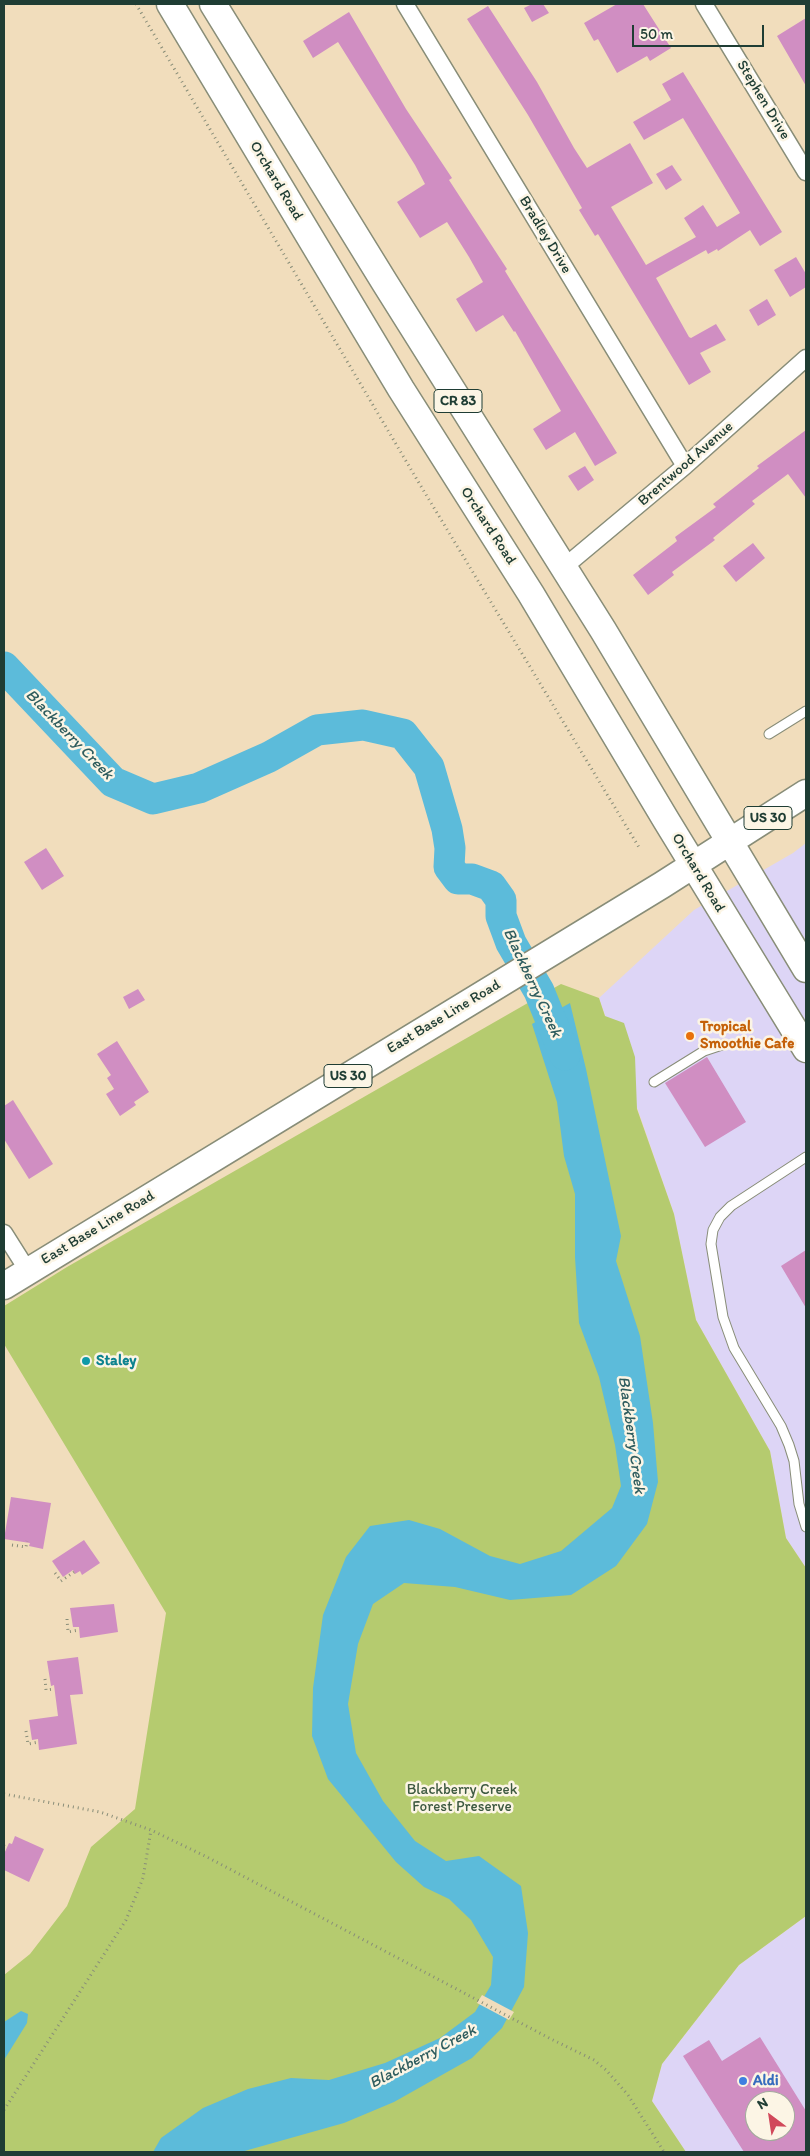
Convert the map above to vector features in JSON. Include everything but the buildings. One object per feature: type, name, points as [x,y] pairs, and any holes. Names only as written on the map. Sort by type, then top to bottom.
[{"type":"main road","name":"Orchard Road","points":[[170,4],[401,389],[532,594],[693,866],[806,1049]]},
{"type":"main road","name":"CR 83","points":[[213,4],[390,292],[564,568],[730,842]]},
{"type":"main road","name":"East Base Line Road","points":[[4,1286],[693,866],[806,793]]},
{"type":"main road","points":[[730,842],[806,970]]},
{"type":"street","name":"Bradley Drive","points":[[405,4],[684,466]]},
{"type":"street","name":"Stephen Drive","points":[[704,4],[806,172]]},
{"type":"street","name":"Brentwood Avenue","points":[[564,568],[684,466],[806,358]]},
{"type":"street","points":[[4,1233],[28,1271]]},
{"type":"lane","points":[[769,734],[806,711]]},
{"type":"lane","points":[[654,1082],[704,1050],[722,1045]]},
{"type":"lane","points":[[806,1157],[731,1206],[720,1216],[713,1230],[711,1244],[722,1317],[734,1348],[781,1426],[789,1445],[794,1461],[799,1504],[806,1527]]},
{"type":"path","points":[[136,4],[419,483],[640,849]]},
{"type":"path","points":[[12,1545],[26,1546],[27,1541]]},
{"type":"path","points":[[55,1573],[61,1581],[74,1572]]},
{"type":"path","points":[[67,1620],[68,1632],[79,1630]]},
{"type":"path","points":[[45,1679],[46,1690],[54,1689]]},
{"type":"path","points":[[26,1731],[28,1744],[39,1742]]},
{"type":"path","points":[[4,1794],[100,1812],[128,1820],[151,1830],[207,1857],[594,2060],[606,2070],[628,2095],[664,2152]]},
{"type":"path","points":[[4,2110],[126,1920],[143,1878],[151,1830]]},
{"type":"shaded area","points":[[806,843],[806,1568],[786,1538],[770,1451],[696,1320],[674,1214],[599,998],[694,910],[793,853]]},
{"type":"shaded area","points":[[806,1916],[806,2152],[686,2152],[652,2101],[662,2064],[739,1965]]},
{"type":"green space","name":"Blackberry Creek Forest Preserve","points":[[561,984],[599,998],[605,1016],[624,1023],[635,1057],[637,1109],[674,1214],[696,1320],[770,1451],[786,1538],[806,1568],[806,1916],[739,1965],[662,2064],[652,2101],[686,2152],[4,2152],[4,1975],[30,1954],[67,1906],[91,1847],[135,1809],[166,1613],[4,1344],[4,1306],[67,1267]]},
{"type":"water","points":[[570,1003],[586,1069],[621,1236],[616,1261],[640,1336],[653,1423],[658,1482],[647,1524],[616,1566],[571,1595],[510,1600],[455,1587],[404,1583],[373,1604],[358,1644],[348,1704],[356,1753],[383,1801],[415,1841],[446,1861],[479,1856],[521,1886],[528,1933],[524,1987],[502,2028],[472,2058],[394,2102],[344,2123],[241,2152],[153,2152],[161,2138],[203,2108],[248,2089],[291,2078],[329,2080],[385,2063],[440,2038],[475,2012],[491,1985],[493,1957],[471,1920],[449,1899],[424,1887],[396,1862],[328,1779],[312,1736],[313,1688],[323,1615],[346,1557],[370,1526],[409,1520],[440,1529],[490,1556],[520,1564],[561,1551],[612,1508],[621,1486],[615,1445],[599,1377],[579,1323],[575,1257],[575,1194],[564,1156],[557,1102],[532,1024]]},
{"type":"water","points":[[21,2011],[28,2014],[27,2023],[4,2060],[4,2022]]},
{"type":"pier","points":[[482,1995],[514,2012],[509,2020],[477,2003]]},
{"type":"waterway","name":"Blackberry Creek","points":[[4,667],[113,782],[153,799],[199,788],[269,757],[317,730],[363,725],[403,734],[429,767],[447,829],[450,848],[449,867],[458,879],[472,879],[491,886],[501,900],[501,916],[511,943],[539,991],[565,1055]]},
{"type":"place","name":"Tropical Smoothie Cafe","points":[[690,1036]]},
{"type":"place","name":"Staley","points":[[86,1361]]},
{"type":"place","name":"Aldi","points":[[743,2081]]}]
